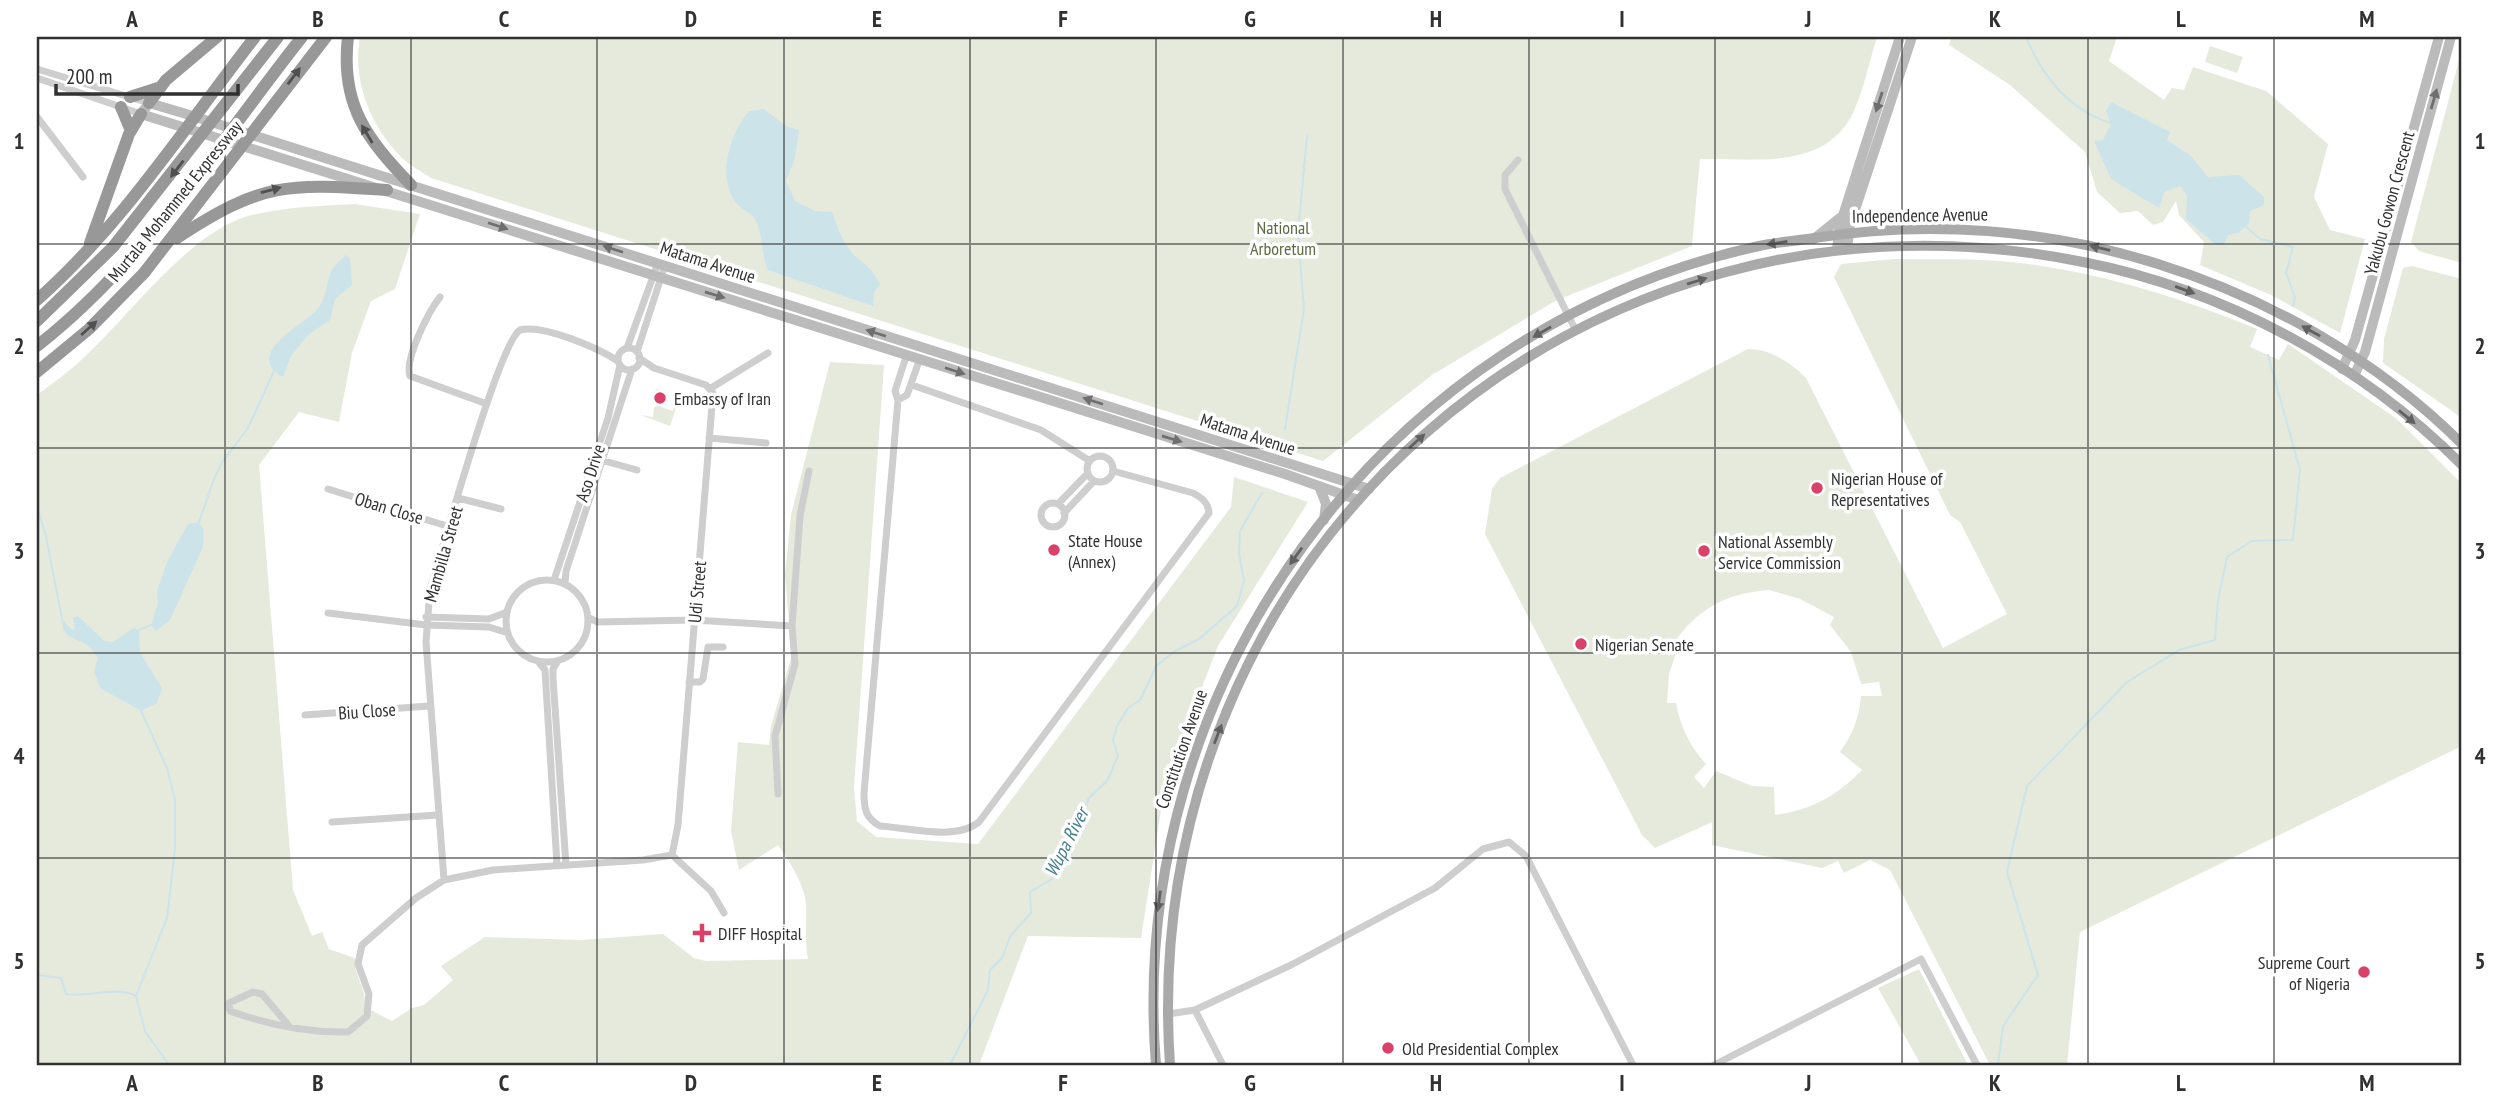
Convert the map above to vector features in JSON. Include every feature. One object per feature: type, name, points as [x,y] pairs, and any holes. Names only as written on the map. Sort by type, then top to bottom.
[{"type":"highway","points":[[88,248],[131,131],[145,108],[161,86],[218,37]]},
{"type":"highway","name":"Murtala Mohammed Expressway","points":[[37,300],[88,248],[152,173],[255,37]]},
{"type":"highway","name":"Murtala Mohammed Expressway","points":[[37,321],[113,247],[278,37]]},
{"type":"highway","name":"Murtala Mohammed Expressway","points":[[37,346],[98,294],[132,258],[302,37]]},
{"type":"highway","name":"Murtala Mohammed Expressway","points":[[37,372],[114,304],[167,244],[326,37]]},
{"type":"highway","points":[[348,37],[347,71],[361,126],[375,148],[411,185]]},
{"type":"highway","points":[[131,131],[126,102],[161,86]]},
{"type":"highway","points":[[167,244],[222,208],[272,189],[297,185],[387,190]]},
{"type":"main road","points":[[1842,248],[1843,215],[1899,37]]},
{"type":"main road","points":[[1843,233],[1854,212],[1912,37]]},
{"type":"main road","name":"Yakubu Gowon Crescent","points":[[2343,369],[2439,37]]},
{"type":"main road","name":"Yakubu Gowon Crescent","points":[[2354,376],[2361,362],[2451,37]]},
{"type":"main road","name":"Matama Avenue","points":[[145,108],[183,113],[1368,489]]},
{"type":"main road","name":"Matama Avenue","points":[[145,108],[176,123],[253,148],[1358,500]]},
{"type":"main road","points":[[470,217],[474,205]]},
{"type":"main road","points":[[1854,212],[1858,221],[1871,231]]},
{"type":"main road","points":[[1814,239],[1843,215]]},
{"type":"main road","name":"Independence Avenue","points":[[1353,484],[1440,400],[1512,349],[1569,317],[1644,282],[1710,259],[1765,245],[1871,231],[1990,231],[2110,250],[2186,272],[2230,290],[2349,353],[2389,381],[2462,444]]},
{"type":"main road","name":"Independence Avenue","points":[[1368,489],[1449,412],[1518,363],[1576,331],[1686,284],[1779,258],[1842,248],[1949,244],[2024,251],[2108,267],[2180,288],[2246,315],[2354,376],[2462,465]]},
{"type":"main road","points":[[986,380],[989,368]]},
{"type":"main road","name":"Constitution Avenue","points":[[1156,1065],[1152,1004],[1157,917],[1169,846],[1186,779],[1209,715],[1246,633],[1265,599],[1353,484]]},
{"type":"main road","points":[[1319,486],[1326,503],[1324,520]]},
{"type":"main road","name":"Constitution Avenue","points":[[1170,1065],[1169,961],[1178,879],[1211,753],[1241,677],[1278,606],[1314,552],[1368,489]]},
{"type":"street","name":"Matama Avenue","points":[[37,69],[145,108]]},
{"type":"street","name":"Matama Avenue","points":[[37,78],[145,108]]},
{"type":"street","points":[[37,117],[83,177]]},
{"type":"street","points":[[1518,160],[1505,175],[1505,190],[1576,331]]},
{"type":"street","points":[[638,355],[661,264]]},
{"type":"street","points":[[624,350],[657,277]]},
{"type":"street","points":[[440,297],[428,312],[409,365],[410,376],[487,404]]},
{"type":"street","name":"Mambilla Street","points":[[444,880],[429,706],[426,621],[430,589],[506,348],[520,330],[533,328],[605,353]]},
{"type":"street","points":[[605,353],[624,350],[638,355],[654,368]]},
{"type":"street","name":"Aso Drive","points":[[554,580],[608,418],[624,350]]},
{"type":"street","points":[[605,353],[619,363],[634,368],[654,368],[711,388],[768,353]]},
{"type":"street","name":"Aso Drive","points":[[565,584],[566,572],[601,460],[638,355]]},
{"type":"street","points":[[905,360],[895,391],[898,400],[864,793],[867,815],[880,826],[957,831],[971,828],[979,821],[1209,513],[1202,498],[1193,493],[1112,471]]},
{"type":"street","points":[[898,400],[907,395],[918,364]]},
{"type":"street","points":[[912,385],[1041,429],[1090,461]]},
{"type":"street","name":"Udi Street","points":[[672,855],[678,825],[690,682],[711,388]]},
{"type":"street","points":[[709,438],[766,443]]},
{"type":"street","points":[[1064,513],[1058,504],[1050,503],[1044,507],[1041,514],[1044,522],[1050,526],[1057,525],[1064,513],[1094,481],[1106,481],[1112,471],[1111,463],[1105,458],[1097,457],[1090,461]]},
{"type":"street","points":[[601,460],[637,470]]},
{"type":"street","points":[[1058,504],[1088,473],[1090,461]]},
{"type":"street","points":[[778,794],[775,736],[795,664],[792,625],[800,516],[809,471]]},
{"type":"street","points":[[1088,473],[1094,481]]},
{"type":"street","name":"Oban Close","points":[[328,489],[450,527]]},
{"type":"street","points":[[458,498],[501,509]]},
{"type":"street","points":[[426,621],[489,619],[507,612],[523,588],[537,581],[554,580],[565,584],[581,598],[588,617],[587,630],[580,645],[555,664],[561,865]]},
{"type":"street","points":[[507,612],[508,633],[516,648],[537,661],[545,670],[561,865]]},
{"type":"street","points":[[328,613],[489,627],[508,633]]},
{"type":"street","points":[[588,617],[597,621],[694,620],[792,625]]},
{"type":"street","points":[[690,682],[701,682],[704,679],[708,647],[723,647]]},
{"type":"street","points":[[537,661],[560,660]]},
{"type":"street","name":"Biu Close","points":[[305,715],[429,706]]},
{"type":"street","points":[[332,822],[438,815]]},
{"type":"street","points":[[1168,1014],[1195,1010],[1271,975],[1413,901],[1451,877],[1483,849],[1509,842],[1518,846],[1526,856],[1633,1065]]},
{"type":"street","points":[[289,1026],[262,994],[253,992],[229,1003],[232,1012],[289,1026],[348,1032],[367,1016],[369,994],[358,964],[362,946],[416,898],[444,880],[484,871],[643,860],[672,855],[710,891],[724,913]]},
{"type":"street","points":[[1714,1065],[1921,959],[1977,1065]]},
{"type":"street","points":[[1195,1010],[1223,1065]]},
{"type":"green space","name":"National Arboretum","points":[[360,37],[1877,37],[1852,115],[1839,133],[1823,145],[1785,158],[1700,159],[1692,246],[1555,301],[1432,375],[1323,461],[431,178],[400,156],[389,144],[372,116],[361,85],[358,53]]},
{"type":"green space","points":[[1951,37],[2117,37],[2109,61],[2164,100],[2172,88],[2184,90],[2193,67],[2266,91],[2328,144],[2314,197],[2330,230],[2365,239],[2340,333],[2271,295],[2200,265],[2204,242],[2179,215],[2176,201],[2163,222],[2153,225],[2138,211],[2120,213],[2097,192],[2085,152],[2010,85],[1949,45]]},
{"type":"green space","points":[[2210,46],[2243,57],[2237,73],[2205,62]]},
{"type":"green space","points":[[2462,49],[2462,263],[2419,251],[2411,242]]},
{"type":"green space","points":[[355,204],[420,214],[395,289],[371,301],[352,353],[339,422],[299,412],[259,465],[293,890],[312,936],[322,932],[329,949],[355,958],[365,1007],[392,1021],[412,1008],[424,1005],[453,980],[441,966],[485,937],[580,940],[663,934],[694,958],[706,961],[808,959],[805,896],[792,866],[778,845],[739,870],[731,831],[738,742],[769,745],[771,726],[792,655],[785,575],[791,515],[830,362],[884,365],[854,787],[857,821],[876,837],[978,844],[1231,507],[1234,477],[1308,502],[1218,646],[1166,779],[1141,938],[1028,936],[979,1065],[37,1065],[37,395],[98,344],[180,259],[225,226],[248,216],[274,211]]},
{"type":"green space","points":[[1894,259],[2011,262],[2106,279],[2198,306],[2257,329],[2250,347],[2279,360],[2288,344],[2397,419],[2462,484],[2462,746],[2080,932],[2067,1065],[1990,1065],[1890,870],[1870,860],[1844,873],[1838,861],[1822,868],[1712,845],[1712,822],[1655,848],[1642,835],[1485,534],[1492,489],[1500,478],[1748,349],[1756,349],[1779,358],[1806,378],[1943,648],[2007,614],[1960,522],[1950,515],[1834,277],[1841,264]],"holes":[[[1769,590],[1800,599],[1834,617],[1830,625],[1851,652],[1861,684],[1879,682],[1882,696],[1861,696],[1855,726],[1840,752],[1862,770],[1823,800],[1800,810],[1775,815],[1774,787],[1752,786],[1716,771],[1704,788],[1694,777],[1706,764],[1686,736],[1676,703],[1667,703],[1669,674],[1678,647],[1674,643],[1693,620],[1715,604],[1740,595]]]},
{"type":"green space","points":[[2412,266],[2462,279],[2462,418],[2383,363],[2384,339],[2403,268]]},
{"type":"green space","points":[[656,389],[661,390],[658,394],[663,399],[661,407],[673,411],[674,401],[678,402],[670,426],[640,415],[653,417],[654,407],[657,407],[653,400]]},
{"type":"green space","points":[[1919,969],[1968,1065],[1921,1065],[1878,988]]},
{"type":"water","points":[[2111,102],[2170,132],[2167,140],[2190,155],[2208,177],[2239,175],[2264,197],[2264,205],[2250,211],[2249,223],[2238,233],[2228,235],[2224,244],[2216,245],[2186,219],[2187,196],[2180,186],[2164,192],[2159,208],[2111,179],[2094,141],[2103,140],[2111,124],[2106,111]]},
{"type":"water","points":[[764,109],[786,126],[799,130],[795,158],[786,181],[795,201],[815,211],[832,212],[847,246],[880,284],[874,293],[873,306],[768,270],[757,223],[731,195],[726,170],[731,144],[742,120],[749,111]]},
{"type":"water","points":[[345,255],[350,258],[352,285],[335,299],[330,320],[308,335],[291,356],[283,377],[272,368],[269,359],[272,350],[288,332],[320,306],[331,272]]},
{"type":"water","points":[[199,522],[203,529],[203,547],[170,620],[156,631],[151,625],[158,604],[157,591],[167,562],[188,524]]},
{"type":"water","points":[[78,616],[104,641],[113,642],[134,628],[139,630],[140,653],[162,688],[157,703],[141,711],[100,688],[94,671],[98,658],[87,645],[66,634],[62,625],[62,619],[72,630],[75,628],[73,618]]},
{"type":"waterway","points":[[2026,37],[2041,66],[2060,91],[2083,110],[2113,124]]},
{"type":"waterway","points":[[1285,429],[1304,309],[1298,233],[1307,136]]},
{"type":"waterway","points":[[2244,225],[2260,239],[2293,247],[2286,273],[2295,297],[2293,306]]},
{"type":"waterway","points":[[1998,1065],[2003,1026],[2038,975],[2007,872],[2027,786],[2127,682],[2179,650],[2215,640],[2218,600],[2227,557],[2252,541],[2293,540],[2300,470],[2268,355]]},
{"type":"waterway","points":[[199,522],[214,479],[223,461],[248,428],[274,371]]},
{"type":"waterway","name":"Wupa River","points":[[950,1065],[988,990],[990,970],[1002,958],[1011,935],[1031,913],[1030,892],[1052,879],[1089,798],[1107,781],[1118,756],[1113,740],[1117,726],[1128,708],[1140,700],[1157,665],[1175,651],[1199,639],[1237,606],[1244,581],[1239,554],[1240,531],[1262,493]]},
{"type":"waterway","points":[[37,507],[46,536],[62,619]]},
{"type":"waterway","points":[[139,630],[151,625]]},
{"type":"waterway","points":[[136,996],[167,918],[175,849],[175,800],[167,768],[141,711]]},
{"type":"waterway","points":[[37,975],[61,978],[66,994],[120,992],[136,996],[145,1031],[169,1065]]},
{"type":"place","name":"Embassy of Iran","points":[[660,398]]},
{"type":"place","name":"Nigerian House of Representatives","points":[[1817,488]]},
{"type":"place","name":"State House (Annex)","points":[[1054,550]]},
{"type":"place","name":"National Assembly Service Commission","points":[[1704,551]]},
{"type":"place","name":"Nigerian Senate","points":[[1581,644]]},
{"type":"place","name":"DIFF Hospital","points":[[702,933]]},
{"type":"place","name":"Supreme Court of Nigeria","points":[[2364,972]]},
{"type":"place","name":"Old Presidential Complex","points":[[1388,1048]]}]
